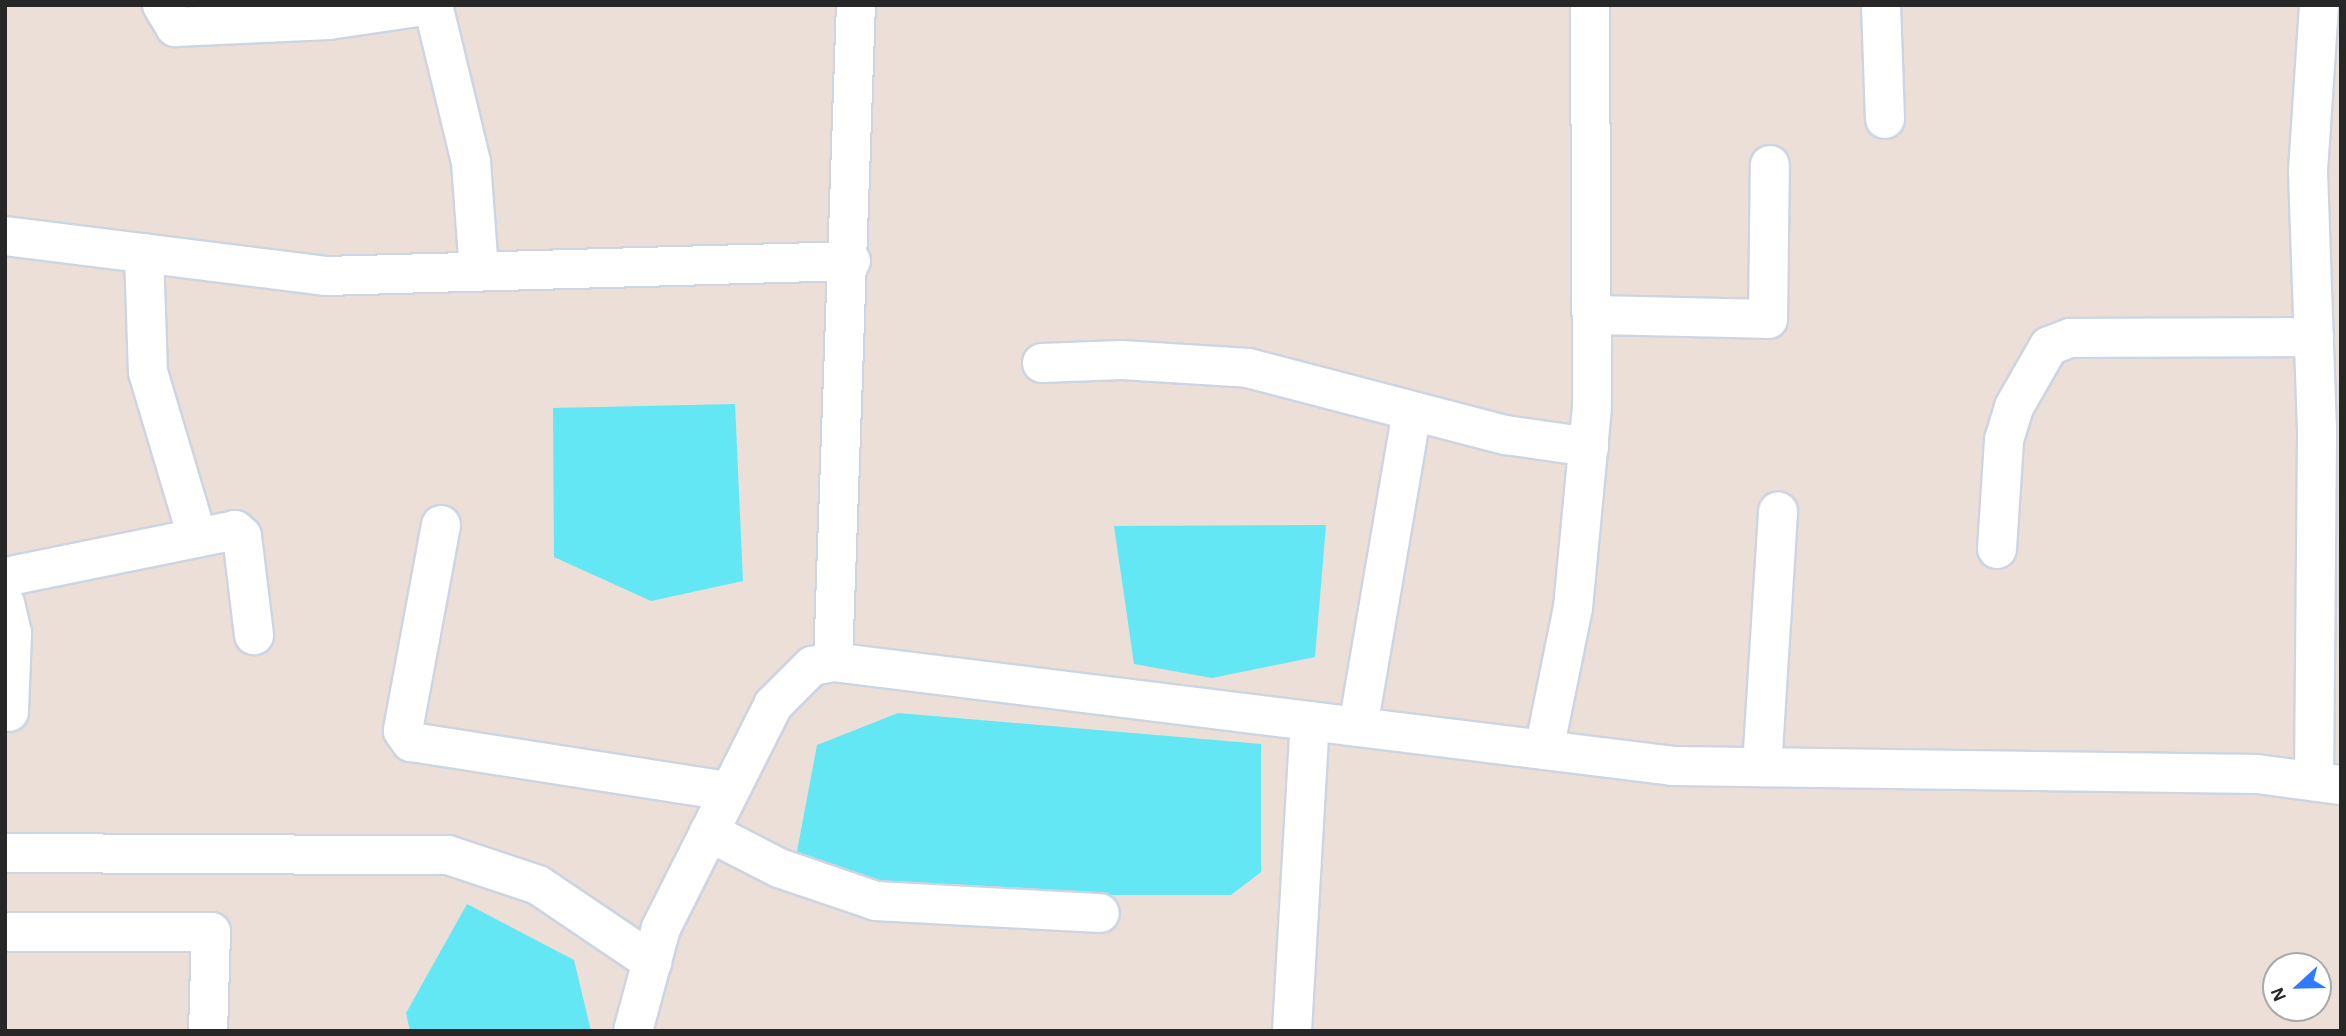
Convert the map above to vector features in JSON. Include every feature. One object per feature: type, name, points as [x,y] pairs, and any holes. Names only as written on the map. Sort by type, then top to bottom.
[{"type":"street","points":[[162,5],[175,27],[329,20],[432,5],[471,162],[479,272]]},
{"type":"street","points":[[833,662],[851,261],[856,5]]},
{"type":"street","points":[[1544,750],[1573,608],[1590,447],[1594,315],[1590,5]]},
{"type":"street","points":[[1881,5],[1885,119]]},
{"type":"street","points":[[633,1031],[661,928],[773,705],[812,666],[833,662],[1673,766],[2257,774],[2327,783],[2308,171],[2326,16]]},
{"type":"street","points":[[1594,315],[1768,319],[1770,165]]},
{"type":"street","points":[[5,236],[325,276],[851,261]]},
{"type":"street","points":[[144,253],[148,372],[197,536]]},
{"type":"street","points":[[1997,549],[2004,440],[2014,407],[2049,346],[2070,338],[2314,337]]},
{"type":"street","points":[[1042,363],[1122,359],[1248,368],[1412,412],[1590,447]]},
{"type":"street","points":[[1357,727],[1412,412]]},
{"type":"street","points":[[1762,767],[1778,512]]},
{"type":"street","points":[[440,525],[403,730],[411,742],[729,792]]},
{"type":"street","points":[[5,577],[226,529],[242,536],[254,635]]},
{"type":"street","points":[[5,603],[12,633],[9,712]]},
{"type":"street","points":[[1292,1031],[1310,722]]},
{"type":"street","points":[[709,832],[779,868],[876,901],[1100,913]]},
{"type":"street","points":[[5,853],[448,855],[538,885],[652,962]]},
{"type":"street","points":[[5,932],[211,932],[208,1031]]},
{"type":"water","points":[[735,404],[743,581],[651,601],[554,557],[553,408]]},
{"type":"water","points":[[1326,525],[1315,657],[1212,678],[1134,664],[1114,526]]},
{"type":"water","points":[[898,713],[1261,744],[1261,872],[1231,895],[906,895],[795,862],[817,745]]},
{"type":"water","points":[[467,904],[574,960],[591,1031],[410,1031],[406,1013]]}]
